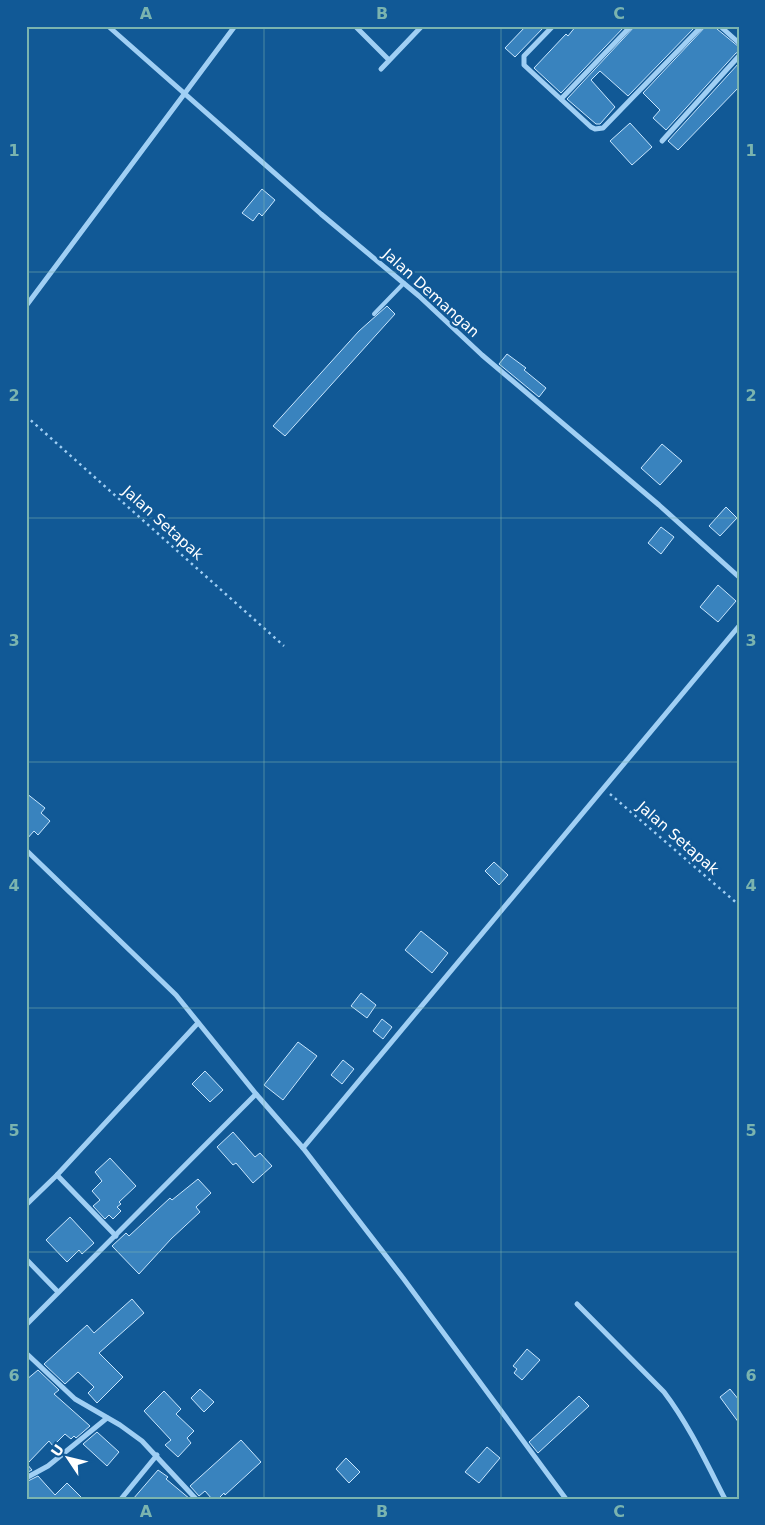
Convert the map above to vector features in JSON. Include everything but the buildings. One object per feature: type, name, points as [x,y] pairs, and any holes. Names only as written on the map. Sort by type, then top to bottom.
[{"type":"street","name":"Jalan Demangan","points":[[108,26],[321,214],[404,283],[482,355],[659,505],[739,577]]},
{"type":"street","points":[[26,306],[235,26]]},
{"type":"street","points":[[355,26],[389,60]]},
{"type":"street","points":[[380,69],[422,26]]},
{"type":"street","points":[[553,26],[524,56],[522,62],[595,129],[603,128],[702,26]]},
{"type":"street","points":[[561,99],[631,26]]},
{"type":"street","points":[[720,26],[739,43]]},
{"type":"street","points":[[662,141],[739,56]]},
{"type":"street","points":[[302,1148],[739,626]]},
{"type":"street","points":[[26,850],[176,995],[302,1148],[409,1286],[566,1499]]},
{"type":"street","points":[[26,1205],[198,1023]]},
{"type":"street","points":[[26,1325],[256,1094]]},
{"type":"street","points":[[56,1175],[116,1236]]},
{"type":"street","points":[[26,1259],[58,1292]]},
{"type":"street","points":[[577,1304],[674,1404],[684,1418],[724,1499]]},
{"type":"street","points":[[26,1353],[75,1399],[131,1432],[157,1455],[196,1499]]},
{"type":"street","points":[[26,1478],[48,1466],[107,1418]]},
{"type":"street","points":[[121,1499],[157,1455]]},
{"type":"lane","points":[[374,314],[404,283]]},
{"type":"path","name":"Jalan Setapak","points":[[26,416],[284,646]]},
{"type":"path","name":"Jalan Setapak","points":[[603,788],[739,905]]}]
